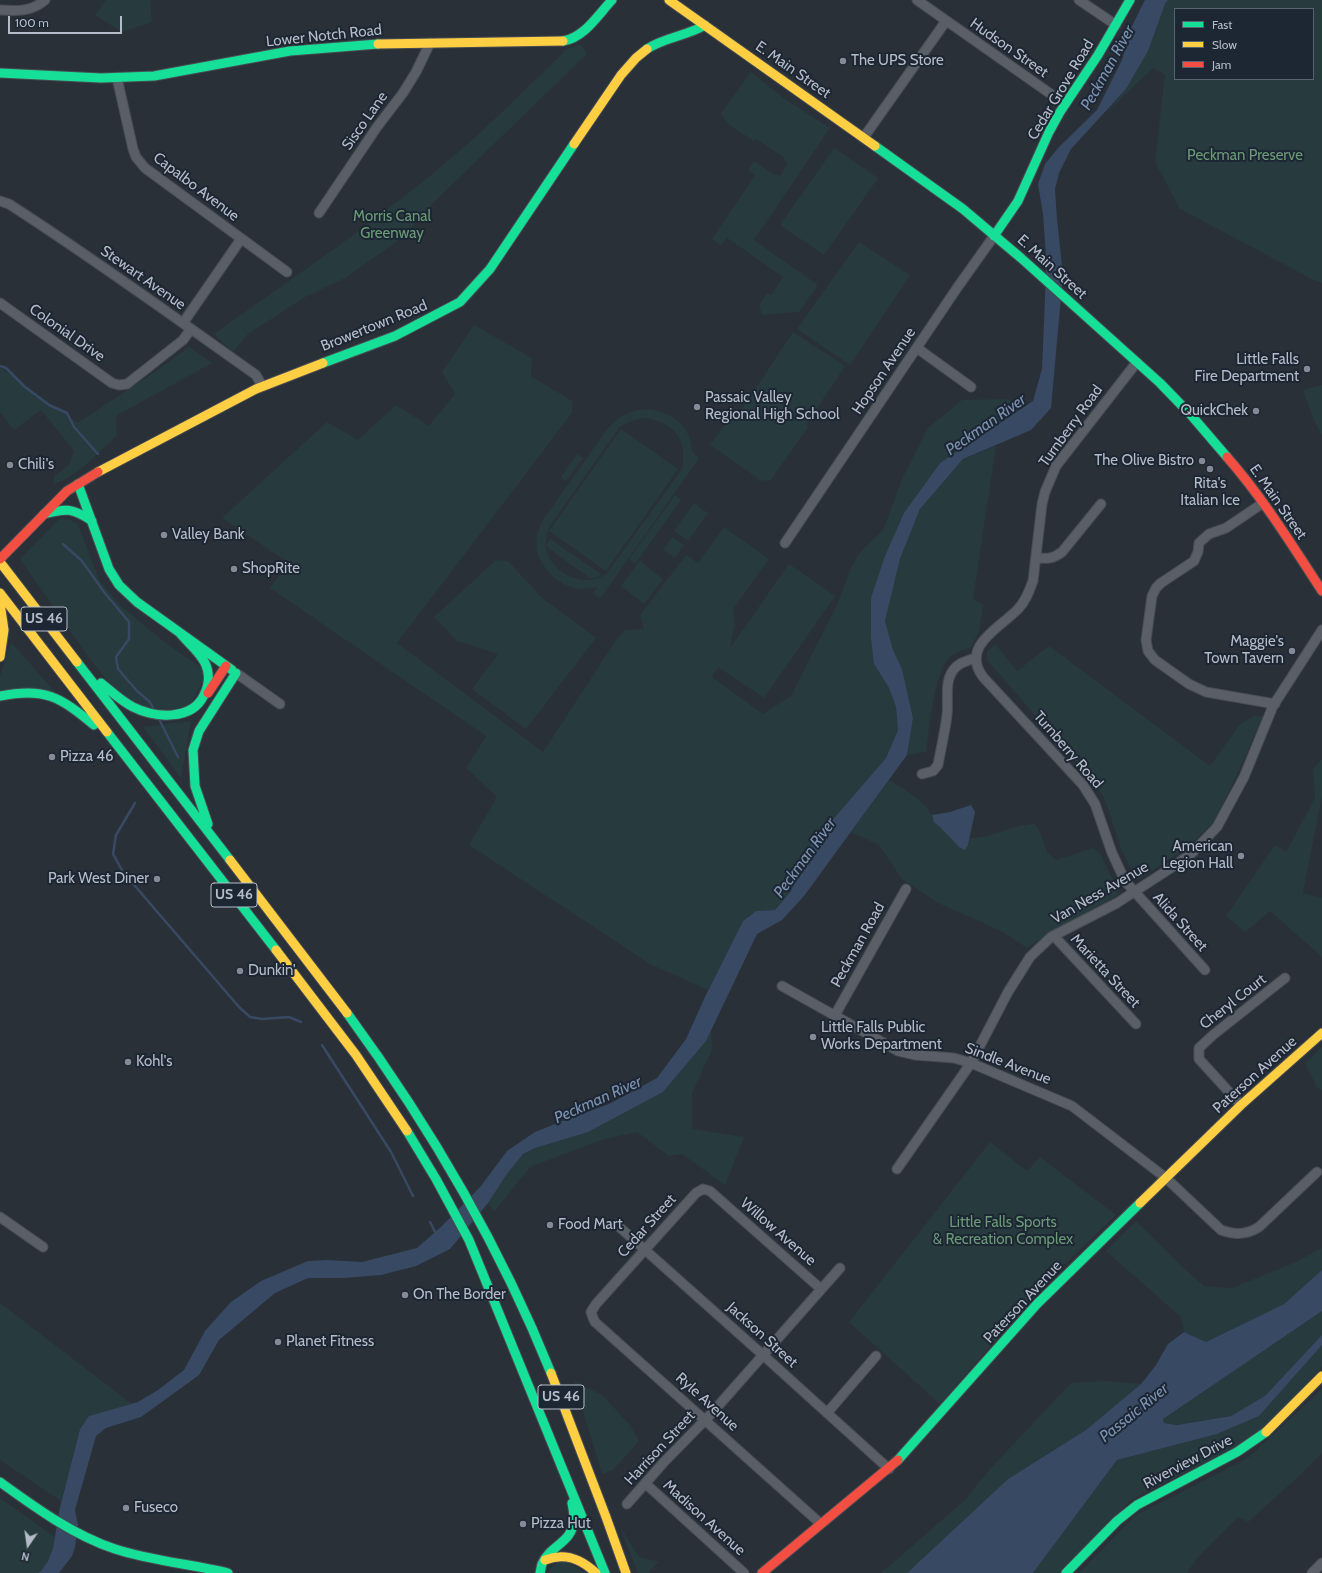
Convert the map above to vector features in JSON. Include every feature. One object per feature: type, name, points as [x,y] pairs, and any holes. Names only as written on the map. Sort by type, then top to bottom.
[{"type":"main road","name":"Lower Notch Road","points":[[0,73],[101,78],[154,76],[290,51],[372,44],[565,41],[583,32],[612,0]]},
{"type":"main road","name":"E. Main Street","points":[[669,0],[964,209],[1137,362],[1191,415],[1239,470],[1322,591]]},
{"type":"main road","name":"Cedar Grove Road","points":[[994,236],[1018,201],[1050,132],[1065,104],[1116,26],[1130,0]]},
{"type":"main road","name":"Browertown Road","points":[[0,559],[67,491],[153,442],[262,386],[395,336],[460,302],[490,269],[621,75],[634,59],[654,44],[692,33],[705,25]]},
{"type":"main road","points":[[78,484],[108,569],[119,585],[137,602],[236,674],[199,731],[193,750],[195,786],[214,840]]},
{"type":"main road","points":[[42,515],[65,508],[80,513],[92,521]]},
{"type":"main road","name":"US 46","points":[[0,562],[318,973],[408,1098],[465,1193],[544,1354],[626,1573]]},
{"type":"main road","name":"US 46","points":[[0,593],[356,1055],[405,1128],[469,1240],[605,1573]]},
{"type":"main road","points":[[0,603],[5,618],[4,639],[0,657]]},
{"type":"main road","points":[[179,632],[204,662],[207,670],[209,677],[208,686],[202,701]]},
{"type":"main road","points":[[80,665],[133,707],[147,712],[170,715],[192,709],[202,701],[226,666]]},
{"type":"main road","points":[[0,696],[24,692],[38,692],[54,696],[74,708],[116,743]]},
{"type":"main road","name":"Paterson Avenue","points":[[762,1573],[889,1469],[916,1443],[1037,1304],[1241,1106],[1322,1033]]},
{"type":"main road","name":"Riverview Drive","points":[[1066,1573],[1117,1522],[1137,1505],[1238,1452],[1270,1430],[1322,1376]]},
{"type":"main road","points":[[540,1573],[544,1561],[551,1553],[563,1544],[571,1533],[574,1523],[572,1505],[557,1455]]},
{"type":"main road","points":[[0,1482],[55,1520],[85,1537],[116,1549],[135,1554],[228,1573]]},
{"type":"main road","points":[[544,1561],[556,1555],[568,1556],[576,1559],[596,1573]]},
{"type":"street","points":[[0,10],[22,11],[36,6],[45,0]]},
{"type":"street","name":"Hudson Street","points":[[916,0],[1065,104]]},
{"type":"street","points":[[1079,0],[1116,26]]},
{"type":"street","points":[[864,137],[946,21]]},
{"type":"street","name":"Sisco Lane","points":[[319,213],[377,127],[403,93],[416,72],[430,43]]},
{"type":"street","name":"Capalbo Avenue","points":[[117,78],[133,149],[140,163],[182,196],[287,272]]},
{"type":"street","name":"Stewart Avenue","points":[[0,201],[9,204],[62,238],[183,323],[256,375],[262,386]]},
{"type":"street","name":"Hopson Avenue","points":[[785,543],[957,288],[994,236]]},
{"type":"street","points":[[183,323],[241,239]]},
{"type":"street","name":"Colonial Drive","points":[[0,303],[112,382],[119,385],[127,384],[183,340],[190,329]]},
{"type":"street","points":[[917,348],[971,387]]},
{"type":"street","name":"Turnberry Road","points":[[1134,892],[1125,881],[1112,853],[1096,804],[1083,785],[983,677],[978,670],[976,658],[977,648],[1018,609],[1024,601],[1033,581],[1042,504],[1045,492],[1056,466],[1137,362]]},
{"type":"street","points":[[1263,503],[1226,528],[1209,534],[1199,543],[1198,552],[1194,561],[1156,588],[1152,596],[1146,640],[1148,651],[1155,660],[1189,684],[1214,694],[1274,704]]},
{"type":"street","points":[[1036,557],[1048,559],[1062,552],[1101,504]]},
{"type":"street","name":"Van Ness Avenue","points":[[897,1169],[971,1064],[1020,971],[1030,957],[1054,936],[1117,903],[1193,852],[1217,827],[1244,777],[1274,704],[1322,630]]},
{"type":"street","points":[[922,774],[933,771],[938,765],[948,713],[947,687],[950,676],[955,667],[963,662],[976,658]]},
{"type":"street","points":[[236,674],[280,704]]},
{"type":"street","name":"Peckman Road","points":[[835,1015],[906,888]]},
{"type":"street","name":"Alida Street","points":[[1134,892],[1205,970]]},
{"type":"street","name":"Marietta Street","points":[[1054,936],[1136,1024]]},
{"type":"street","name":"Cheryl Court","points":[[1241,1106],[1199,1059],[1199,1048],[1213,1035],[1285,978]]},
{"type":"street","name":"Sindle Avenue","points":[[782,986],[905,1054],[954,1058],[1072,1106],[1166,1178],[1221,1230],[1232,1234],[1251,1232],[1259,1227],[1317,1172]]},
{"type":"street","name":"Cedar Street","points":[[602,1297],[699,1191],[703,1189],[708,1190],[717,1197]]},
{"type":"street","name":"Willow Avenue","points":[[717,1197],[821,1289]]},
{"type":"street","points":[[0,1218],[43,1247]]},
{"type":"street","name":"Jackson Street","points":[[616,1224],[889,1469]]},
{"type":"street","name":"Harrison Street","points":[[627,1504],[664,1462],[705,1420],[840,1268]]},
{"type":"street","name":"Ryle Avenue","points":[[602,1297],[592,1309],[593,1318],[821,1524]]},
{"type":"street","points":[[827,1413],[876,1356]]},
{"type":"street","name":"Madison Avenue","points":[[646,1484],[744,1573]]},
{"type":"street","points":[[1312,1573],[1322,1563]]},
{"type":"green space","points":[[106,0],[150,0],[152,22],[122,32],[95,15]]},
{"type":"green space","name":"Peckman Preserve","points":[[1168,0],[1322,0],[1322,283],[1180,209],[1155,162],[1165,75],[1153,68],[1104,115],[1126,89]]},
{"type":"green space","name":"Morris Canal Greenway","points":[[581,44],[587,54],[434,202],[402,238],[345,278],[305,297],[248,334],[233,352],[214,334],[378,217],[405,196],[448,161],[482,130],[564,52],[564,50]]},
{"type":"green space","points":[[751,72],[785,99],[830,128],[754,240],[818,285],[799,312],[762,315],[759,305],[767,293],[771,295],[783,277],[727,238],[721,245],[712,239],[755,175],[748,170],[754,161],[775,175],[780,176],[788,163],[784,160],[785,158],[756,139],[754,141],[728,124],[721,113]]},
{"type":"green space","points":[[834,148],[878,178],[824,255],[780,225]]},
{"type":"green space","points":[[859,242],[910,275],[850,365],[797,329]]},
{"type":"green space","points":[[474,325],[532,358],[531,376],[572,401],[572,413],[397,643],[543,752],[616,640],[625,630],[644,629],[640,615],[686,555],[698,563],[724,527],[769,559],[733,609],[735,622],[730,648],[789,564],[835,596],[764,698],[718,667],[712,677],[763,714],[791,696],[836,607],[852,566],[861,551],[883,530],[903,477],[928,428],[962,400],[1006,399],[1026,405],[940,463],[904,513],[874,664],[889,688],[896,707],[898,730],[886,758],[810,846],[791,891],[775,910],[756,911],[743,921],[708,990],[650,964],[469,845],[497,797],[466,768],[486,736],[270,588],[289,563],[222,518],[327,422],[358,440],[396,405],[429,426],[455,394],[442,372]]},
{"type":"green space","points":[[793,332],[845,366],[806,425],[808,427],[771,480],[762,481],[710,445],[730,418],[742,409]]},
{"type":"green space","points":[[189,347],[212,363],[116,416],[117,435],[95,457],[71,476],[62,481],[53,484],[55,475],[69,465],[74,451],[41,410],[14,430],[0,412],[0,367],[78,423]]},
{"type":"green space","points":[[1322,385],[1322,435],[1315,422],[1303,390]]},
{"type":"green space","points":[[645,409],[666,414],[678,421],[687,432],[693,452],[699,458],[600,599],[593,594],[597,587],[584,589],[575,588],[559,581],[546,569],[538,553],[536,544],[537,535],[541,523],[605,432],[613,423],[627,413]],"holes":[[[645,418],[655,420],[671,428],[681,441],[683,449],[682,469],[607,573],[597,579],[588,580],[565,574],[558,569],[548,556],[546,543],[549,527],[619,428],[628,422],[638,419]]]},
{"type":"green space","points":[[621,429],[678,469],[606,571],[549,531]]},
{"type":"green space","points":[[996,446],[973,599],[983,605],[979,632],[971,647],[954,654],[944,665],[933,702],[926,752],[907,755],[913,718],[902,669],[893,650],[885,621],[900,559],[920,509],[963,459]]},
{"type":"green space","points":[[577,454],[583,458],[566,481],[561,477]]},
{"type":"green space","points":[[675,495],[681,500],[635,564],[629,559]]},
{"type":"green space","points":[[694,503],[708,513],[688,541],[674,531]]},
{"type":"green space","points":[[60,518],[77,523],[100,581],[120,605],[163,641],[202,668],[204,679],[188,709],[148,708],[116,692],[87,655],[20,559]]},
{"type":"green space","points":[[672,537],[684,545],[675,558],[663,550]]},
{"type":"green space","points":[[550,539],[601,574],[597,578],[590,578],[548,548],[546,545]]},
{"type":"green space","points":[[496,560],[508,561],[541,597],[596,638],[526,729],[472,689],[498,654],[457,641],[434,617]]},
{"type":"green space","points":[[640,561],[663,579],[644,604],[621,586]]},
{"type":"green space","points":[[11,642],[56,693],[0,692],[0,676]]},
{"type":"green space","points":[[995,644],[1017,671],[1049,646],[1210,766],[1240,724],[1254,716],[1263,716],[1215,820],[1188,847],[1138,880],[1122,851],[1104,797],[1089,777],[987,660],[987,652]]},
{"type":"green space","points":[[191,721],[181,778],[143,727]]},
{"type":"green space","points":[[1322,759],[1322,796],[1303,893],[1322,898],[1322,957],[1270,911],[1245,932],[1226,916],[1275,845],[1286,852],[1315,798],[1313,769]]},
{"type":"green space","points":[[889,780],[922,803],[932,815],[934,822],[968,845],[970,838],[986,836],[1034,824],[1038,828],[1048,853],[1056,860],[1093,848],[1100,853],[1120,890],[1117,896],[1054,930],[1027,948],[1003,932],[938,903],[902,879],[879,845],[851,832]]},
{"type":"green space","points":[[711,1031],[712,1050],[692,1093],[692,1129],[744,1137],[725,1185],[682,1154],[669,1156],[637,1132],[601,1140],[530,1167],[494,1212],[488,1203],[507,1174],[523,1154],[663,1092],[699,1049]]},
{"type":"green space","points":[[1322,1047],[1322,1091],[1317,1087],[1305,1063]]},
{"type":"green space","name":"Little Falls Sports & Recreation Complex","points":[[990,1142],[1027,1171],[1040,1157],[1116,1215],[1048,1280],[940,1404],[849,1322]]},
{"type":"green space","points":[[1136,1221],[1204,1286],[1232,1288],[1296,1262],[1322,1248],[1322,1270],[1284,1304],[1206,1342],[1184,1332],[1181,1317],[1106,1251]]},
{"type":"green space","points":[[0,1303],[132,1404],[89,1416],[80,1429],[61,1501],[0,1460]]},
{"type":"green space","points":[[1322,1311],[1322,1335],[1265,1397],[1231,1416],[1177,1425],[1163,1423],[1162,1419]]},
{"type":"green space","points":[[1322,1345],[1322,1367],[1277,1416],[1248,1441],[1131,1500],[1061,1573],[1033,1573],[1117,1460],[1217,1434],[1259,1416]]},
{"type":"green space","points":[[574,1381],[602,1395],[630,1425],[639,1441],[613,1470],[602,1474]]},
{"type":"green space","points":[[1105,1381],[1141,1384],[1086,1430],[1008,1479],[907,1573],[881,1573],[964,1501],[991,1468],[1071,1383]]},
{"type":"green space","points":[[1322,1389],[1322,1453],[1297,1478],[1248,1522],[1238,1517],[1197,1558],[1187,1573],[1079,1573],[1136,1515],[1248,1458]]},
{"type":"green space","points":[[0,1498],[55,1537],[48,1562],[38,1573],[0,1573]]},
{"type":"green space","points":[[619,1525],[639,1557],[659,1562],[649,1571],[650,1573],[638,1573]]},
{"type":"green space","points":[[567,1561],[584,1573],[548,1573],[551,1567],[555,1564]]},
{"type":"water","name":"Peckman River","points":[[1145,0],[1168,0],[1165,4],[1148,51],[1126,89],[1071,149],[1059,173],[1055,189],[1063,275],[1051,408],[1031,430],[963,459],[920,509],[900,559],[885,621],[893,650],[902,669],[913,718],[907,755],[804,896],[782,920],[757,934],[706,1041],[663,1092],[588,1132],[535,1148],[523,1154],[507,1174],[488,1203],[450,1249],[416,1266],[381,1275],[344,1278],[308,1278],[275,1293],[219,1340],[199,1375],[141,1417],[106,1428],[96,1436],[75,1510],[78,1525],[75,1547],[72,1556],[59,1573],[38,1573],[48,1561],[53,1548],[60,1507],[80,1429],[89,1416],[138,1402],[158,1390],[184,1370],[205,1331],[231,1302],[261,1281],[308,1261],[328,1260],[362,1262],[417,1248],[442,1226],[481,1186],[507,1151],[535,1132],[609,1104],[657,1078],[686,1039],[743,921],[756,911],[775,910],[791,891],[810,846],[886,758],[898,730],[896,707],[889,688],[874,664],[871,638],[871,598],[885,556],[904,513],[940,463],[1033,401],[1042,369],[1046,256],[1043,214],[1038,184],[1045,164],[1059,147],[1097,110],[1122,60],[1130,30]]},
{"type":"water","points":[[971,805],[975,812],[968,845],[965,850],[960,848],[934,822],[932,815],[950,812]]},
{"type":"water","name":"Passaic River","points":[[1322,1270],[1322,1311],[1163,1419],[1164,1423],[1177,1425],[1231,1416],[1265,1396],[1322,1335],[1322,1345],[1259,1416],[1217,1434],[1117,1460],[1033,1573],[907,1573],[1008,1479],[1086,1430],[1141,1384],[1156,1365],[1168,1344],[1184,1332],[1206,1342],[1284,1304]]},
{"type":"waterway","points":[[0,366],[6,368],[25,387],[49,405],[67,413],[74,427],[98,454]]},
{"type":"waterway","points":[[63,544],[82,561],[104,592],[129,622],[129,639],[116,657],[118,669],[137,691],[150,702],[153,708]]},
{"type":"waterway","points":[[160,721],[178,757]]},
{"type":"waterway","points":[[135,803],[116,835],[113,854],[123,872],[239,1007],[250,1017],[262,1019],[289,1017],[301,1022]]},
{"type":"waterway","points":[[322,1045],[391,1152],[413,1196]]},
{"type":"waterway","points":[[430,1222],[436,1234]]},
{"type":"traffic: fast","points":[[563,41],[571,39],[584,31],[612,0]]},
{"type":"traffic: fast","points":[[994,236],[1018,201],[1049,132],[1060,112],[1098,55],[1130,0]]},
{"type":"traffic: fast","points":[[647,49],[705,25]]},
{"type":"traffic: fast","points":[[0,73],[101,78],[154,76],[290,51],[378,44]]},
{"type":"traffic: fast","points":[[323,363],[395,336],[460,302],[490,269],[574,144]]},
{"type":"traffic: fast","points":[[875,146],[963,209],[1021,258],[1160,383],[1191,415],[1227,457]]},
{"type":"traffic: fast","points":[[78,484],[109,569],[119,585],[137,602],[232,670]]},
{"type":"traffic: fast","points":[[44,514],[69,510],[74,511],[92,521]]},
{"type":"traffic: fast","points":[[101,683],[124,702],[142,711],[162,715],[172,715],[191,709],[198,703],[206,691],[208,671],[200,654],[179,632]]},
{"type":"traffic: fast","points":[[77,662],[230,860]]},
{"type":"traffic: fast","points":[[208,824],[195,786],[193,750],[199,731],[236,673]]},
{"type":"traffic: fast","points":[[0,696],[29,693],[51,697],[71,707],[94,725]]},
{"type":"traffic: fast","points":[[107,732],[276,950]]},
{"type":"traffic: fast","points":[[347,1013],[406,1098],[460,1187],[509,1278],[551,1373]]},
{"type":"traffic: fast","points":[[407,1131],[436,1179],[469,1240],[605,1573]]},
{"type":"traffic: fast","points":[[898,1460],[1037,1304],[1140,1203]]},
{"type":"traffic: fast","points":[[1066,1573],[1117,1521],[1137,1505],[1237,1452],[1266,1432]]},
{"type":"traffic: fast","points":[[0,1482],[55,1520],[99,1543],[143,1557],[228,1573]]},
{"type":"traffic: fast","points":[[540,1573],[542,1564],[550,1552],[566,1539],[573,1527],[574,1517],[572,1503]]},
{"type":"traffic: slow","points":[[669,0],[875,146]]},
{"type":"traffic: slow","points":[[378,44],[563,41]]},
{"type":"traffic: slow","points":[[574,144],[621,75],[636,58],[647,49]]},
{"type":"traffic: slow","points":[[98,472],[256,389],[323,363]]},
{"type":"traffic: slow","points":[[0,562],[77,662]]},
{"type":"traffic: slow","points":[[0,593],[107,732]]},
{"type":"traffic: slow","points":[[0,603],[4,630],[0,657]]},
{"type":"traffic: slow","points":[[230,860],[347,1013]]},
{"type":"traffic: slow","points":[[276,950],[356,1055],[407,1131]]},
{"type":"traffic: slow","points":[[1140,1203],[1241,1105],[1322,1033]]},
{"type":"traffic: slow","points":[[551,1373],[626,1573]]},
{"type":"traffic: slow","points":[[1266,1432],[1322,1376]]},
{"type":"traffic: slow","points":[[545,1560],[559,1557],[572,1558],[585,1564],[596,1573]]},
{"type":"traffic: jam","points":[[1227,457],[1265,505],[1322,591]]},
{"type":"traffic: jam","points":[[0,559],[67,491],[98,472]]},
{"type":"traffic: jam","points":[[208,693],[226,666]]},
{"type":"traffic: jam","points":[[762,1573],[898,1460]]},
{"type":"place","name":"The UPS Store","points":[[843,61]]},
{"type":"place","name":"Little Falls Fire Department","points":[[1307,369]]},
{"type":"place","name":"Passaic Valley Regional High School","points":[[697,407]]},
{"type":"place","name":"QuickChek","points":[[1256,411]]},
{"type":"place","name":"The Olive Bistro","points":[[1202,461]]},
{"type":"place","name":"Chili's","points":[[10,465]]},
{"type":"place","name":"Rita's Italian Ice","points":[[1210,469]]},
{"type":"place","name":"Valley Bank","points":[[164,535]]},
{"type":"place","name":"ShopRite","points":[[234,569]]},
{"type":"place","name":"Maggie's Town Tavern","points":[[1292,651]]},
{"type":"place","name":"Pizza 46","points":[[52,757]]},
{"type":"place","name":"American Legion Hall","points":[[1241,856]]},
{"type":"place","name":"Park West Diner","points":[[157,879]]},
{"type":"place","name":"Dunkin'","points":[[240,971]]},
{"type":"place","name":"Little Falls Public Works Department","points":[[813,1037]]},
{"type":"place","name":"Kohl's","points":[[128,1062]]},
{"type":"place","name":"Food Mart","points":[[550,1225]]},
{"type":"place","name":"On The Border","points":[[405,1295]]},
{"type":"place","name":"Planet Fitness","points":[[278,1342]]},
{"type":"place","name":"Fuseco","points":[[126,1508]]},
{"type":"place","name":"Pizza Hut","points":[[523,1524]]}]
